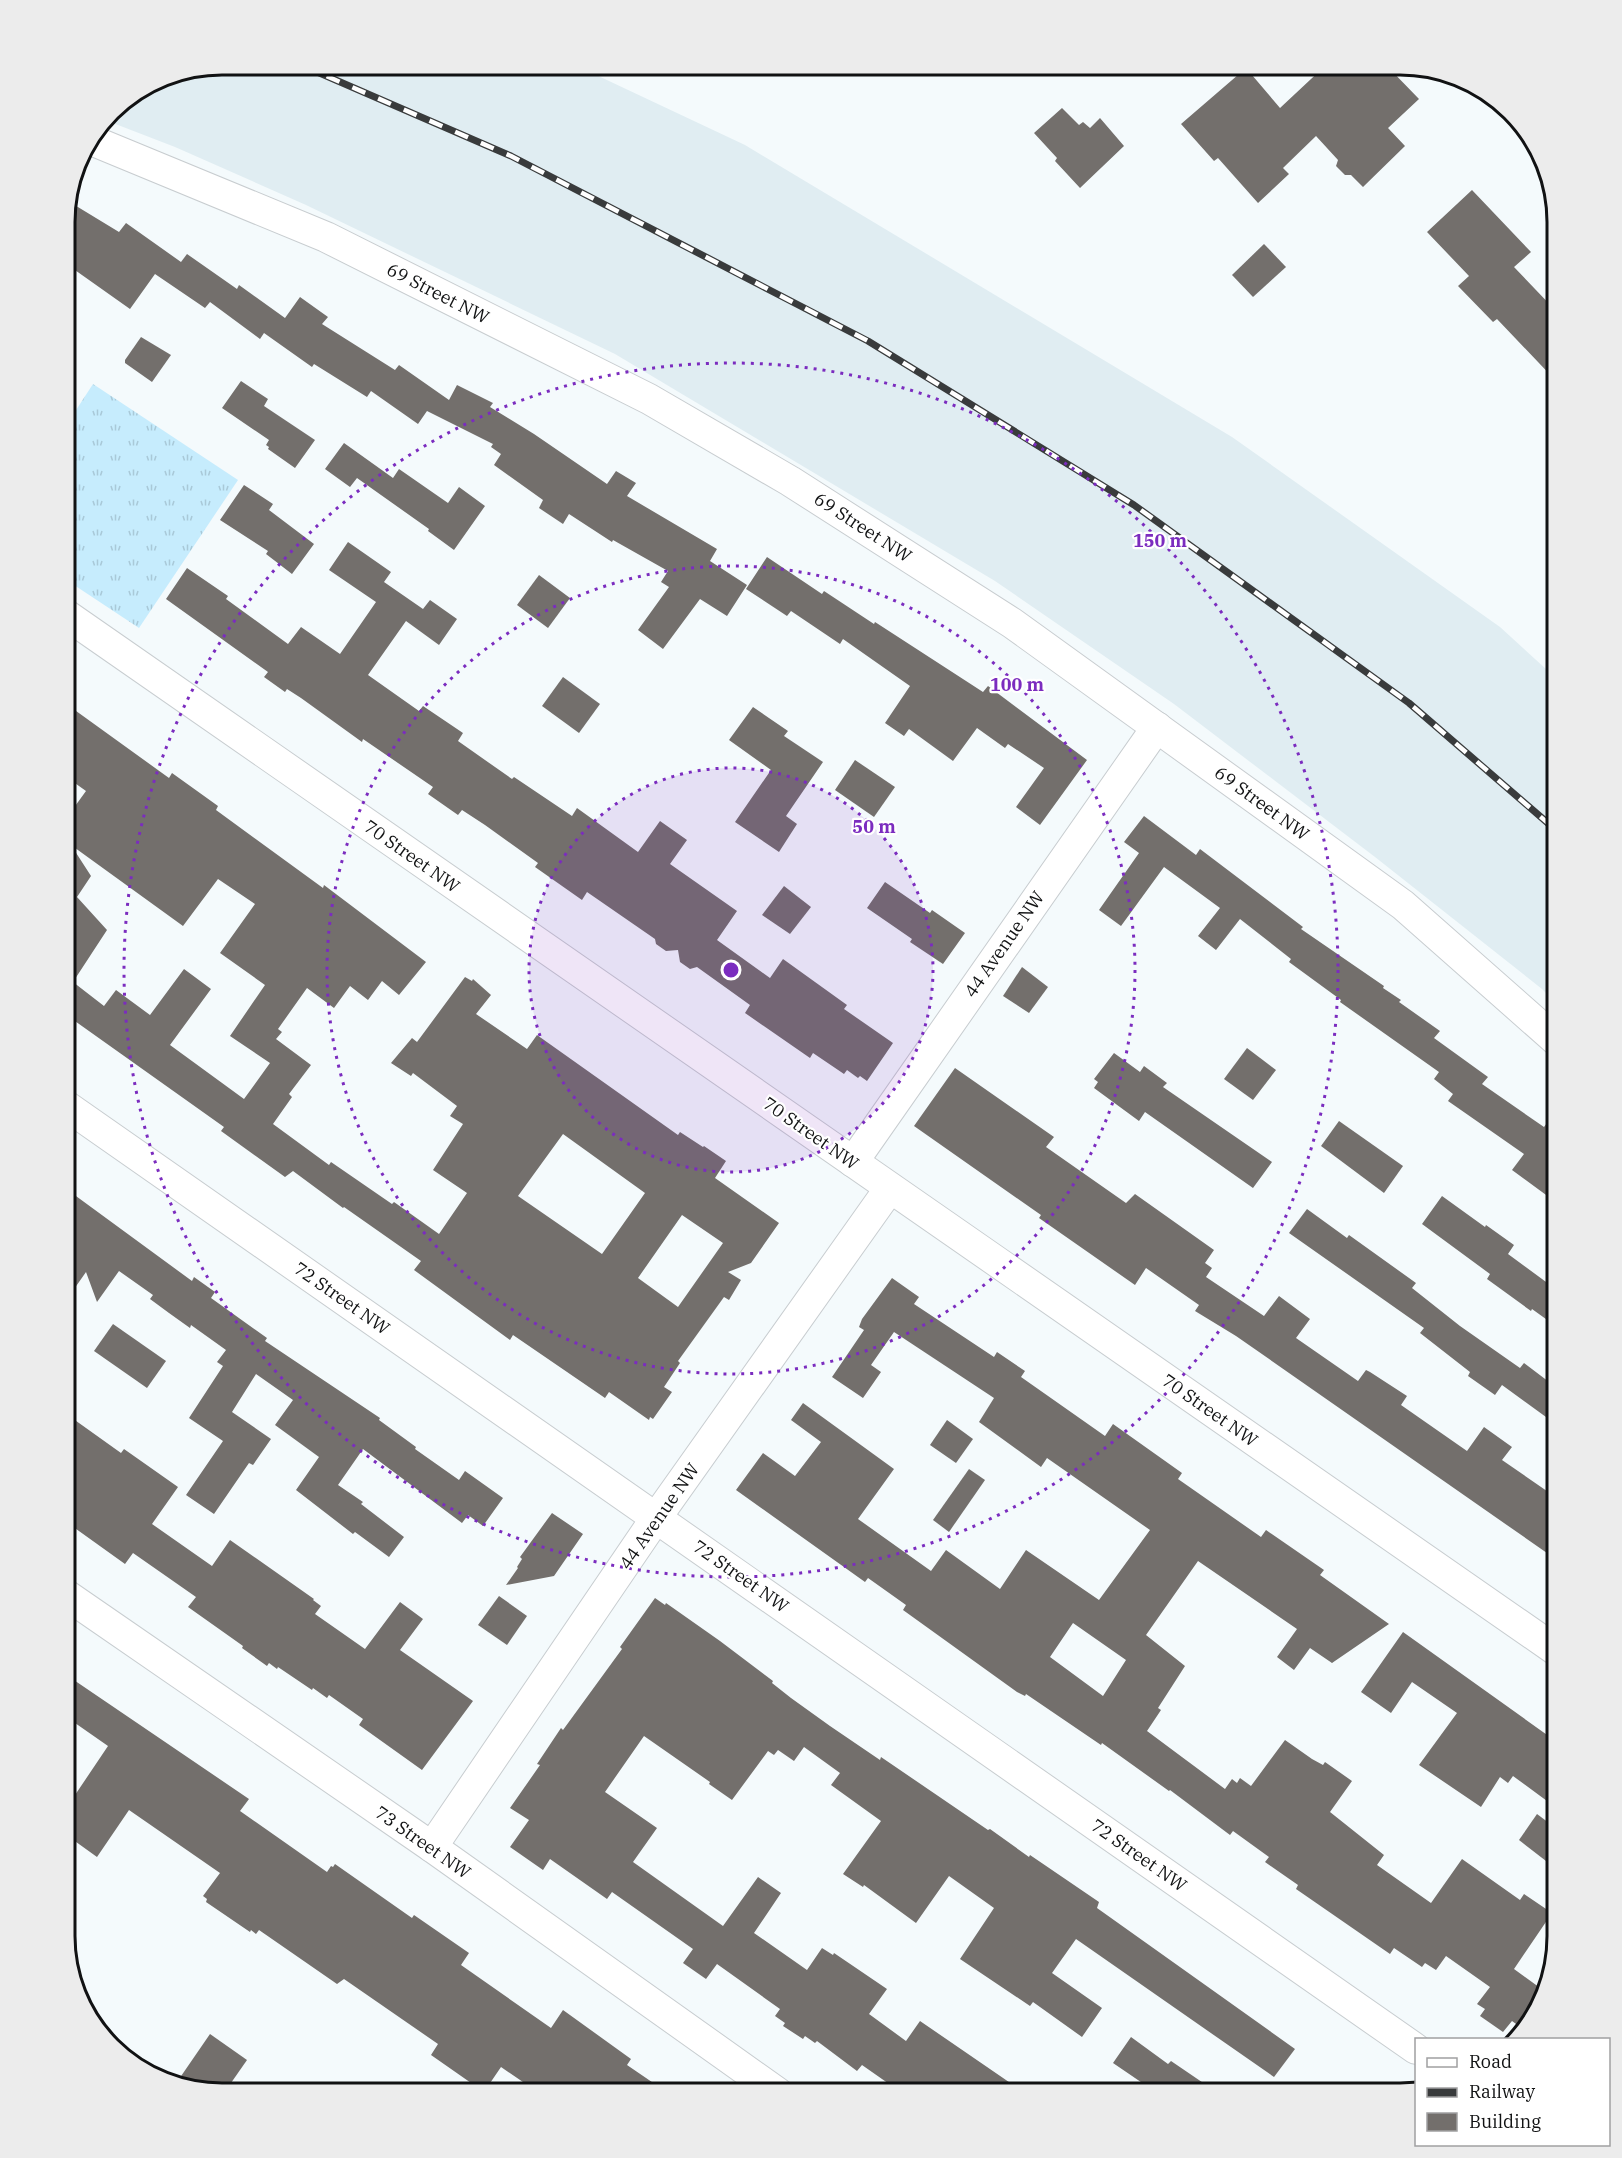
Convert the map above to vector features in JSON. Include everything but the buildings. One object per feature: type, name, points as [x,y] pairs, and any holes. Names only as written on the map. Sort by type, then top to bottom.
[{"type":"street","name":"69 Street NW","points":[[98,143],[326,237],[649,399],[790,481],[1012,623],[1404,905],[1547,1032]]},
{"type":"street","name":"70 Street NW","points":[[75,621],[1547,1644]]},
{"type":"street","name":"44 Avenue NW","points":[[853,1162],[1156,727]]},
{"type":"street","name":"72 Street NW","points":[[75,1112],[1415,2048]]},
{"type":"street","name":"44 Avenue NW","points":[[432,1847],[657,1518],[890,1188]]},
{"type":"street","name":"73 Street NW","points":[[75,1602],[432,1847],[763,2083]]},
{"type":"shaded area","points":[[596,75],[745,145],[1232,437],[1500,627],[1547,670],[1547,994],[1375,857],[1174,704],[995,581],[615,354],[306,205],[175,147],[114,123],[149,95],[166,86],[203,76]]},
{"type":"green space","points":[[93,384],[238,480],[139,628],[75,586],[75,412]]},
{"type":"railway","points":[[324,75],[511,156],[868,341],[1134,505],[1409,703],[1547,822]]}]
